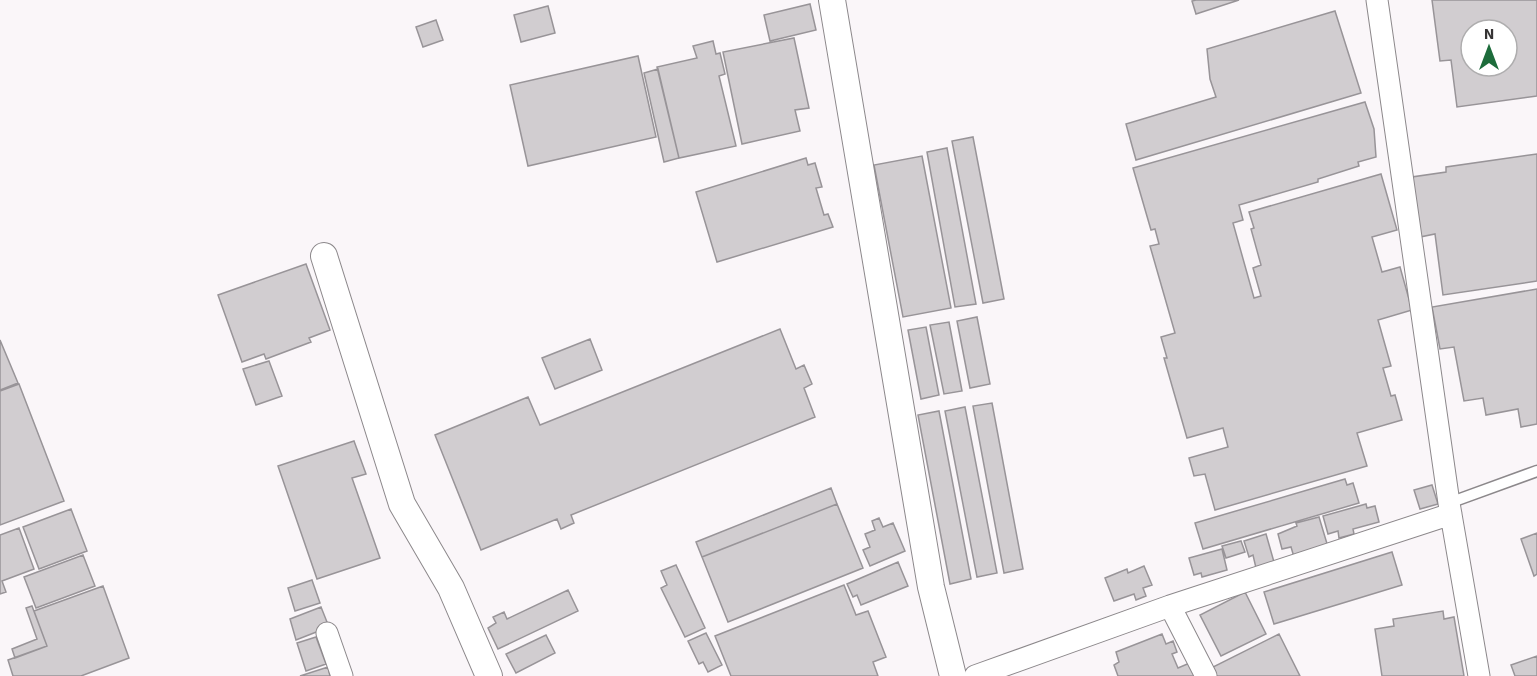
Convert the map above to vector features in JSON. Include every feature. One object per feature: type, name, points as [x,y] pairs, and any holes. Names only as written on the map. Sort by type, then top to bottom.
[{"type":"street","points":[[832,0],[931,586],[953,676]]},
{"type":"street","points":[[1377,0],[1450,508],[1479,676]]},
{"type":"street","points":[[324,256],[402,504],[451,588],[489,676]]},
{"type":"street","points":[[975,676],[1450,508]]},
{"type":"street","points":[[1170,606],[1206,676]]},
{"type":"street","points":[[327,633],[342,676]]},
{"type":"lane","points":[[1450,508],[1537,471]]},
{"type":"building","points":[[1239,0],[1196,14],[1192,1]]},
{"type":"building","points":[[1432,0],[1537,0],[1537,96],[1457,107],[1451,60],[1440,61]]},
{"type":"building","points":[[810,4],[816,30],[770,41],[764,15]]},
{"type":"building","points":[[548,6],[555,33],[521,42],[514,15]]},
{"type":"building","points":[[1335,11],[1361,93],[1136,160],[1126,124],[1216,97],[1210,79],[1207,49]]},
{"type":"building","points":[[436,20],[443,40],[423,47],[416,27]]},
{"type":"building","points":[[794,38],[809,108],[795,110],[800,131],[742,144],[723,52]]},
{"type":"building","points":[[713,41],[716,54],[720,53],[725,74],[719,76],[736,146],[679,158],[657,67],[697,58],[693,46]]},
{"type":"building","points":[[638,56],[656,137],[528,166],[510,85]]},
{"type":"building","points":[[658,69],[679,158],[664,162],[644,73]]},
{"type":"building","points":[[1365,102],[1374,129],[1376,157],[1358,162],[1359,166],[1318,179],[1318,182],[1239,205],[1243,220],[1233,223],[1254,298],[1261,296],[1253,268],[1261,265],[1251,229],[1254,228],[1249,212],[1381,174],[1397,230],[1372,237],[1382,272],[1400,267],[1412,310],[1378,320],[1391,366],[1383,368],[1391,396],[1395,395],[1402,420],[1357,433],[1367,466],[1215,510],[1205,474],[1194,476],[1189,458],[1228,447],[1223,428],[1187,438],[1164,358],[1167,358],[1161,337],[1175,333],[1150,246],[1159,244],[1155,229],[1151,230],[1133,168]]},
{"type":"building","points":[[973,137],[1004,299],[983,303],[952,141]]},
{"type":"building","points":[[947,148],[976,304],[955,307],[927,152]]},
{"type":"building","points":[[1537,154],[1537,281],[1443,295],[1435,234],[1420,237],[1412,177],[1446,172],[1446,167]]},
{"type":"building","points":[[922,156],[951,308],[903,317],[874,165]]},
{"type":"building","points":[[806,158],[808,165],[815,163],[822,187],[816,188],[824,215],[828,214],[833,227],[717,262],[696,192]]},
{"type":"building","points":[[306,264],[330,330],[309,338],[311,342],[266,359],[264,354],[242,362],[218,295]]},
{"type":"building","points":[[1537,289],[1537,424],[1521,427],[1518,409],[1486,415],[1483,398],[1464,401],[1454,347],[1440,349],[1432,307]]},
{"type":"building","points":[[977,317],[990,384],[970,388],[957,321]]},
{"type":"building","points":[[949,322],[962,391],[944,394],[930,325]]},
{"type":"building","points":[[926,327],[939,395],[921,399],[908,330]]},
{"type":"building","points":[[780,329],[796,369],[804,365],[812,384],[804,388],[815,417],[571,515],[574,523],[561,529],[557,519],[481,550],[435,435],[528,397],[540,425]]},
{"type":"building","points":[[590,339],[602,370],[555,389],[542,358]]},
{"type":"building","points":[[0,340],[18,383],[0,390]]},
{"type":"building","points":[[269,361],[282,396],[256,405],[243,369]]},
{"type":"building","points":[[19,384],[64,501],[0,525],[0,391]]},
{"type":"building","points":[[992,403],[1023,569],[1004,573],[973,406]]},
{"type":"building","points":[[965,407],[997,573],[977,577],[945,411]]},
{"type":"building","points":[[939,411],[971,579],[950,584],[918,415]]},
{"type":"building","points":[[354,441],[366,474],[352,478],[380,558],[317,579],[278,466]]},
{"type":"building","points":[[1345,479],[1347,485],[1353,483],[1359,503],[1203,549],[1195,523]]},
{"type":"building","points":[[1432,485],[1438,504],[1420,509],[1414,490]]},
{"type":"building","points":[[831,488],[837,504],[702,557],[696,542]]},
{"type":"building","points":[[837,504],[863,568],[728,622],[702,557]]},
{"type":"building","points":[[1366,504],[1367,508],[1375,506],[1379,522],[1353,529],[1354,534],[1339,538],[1338,531],[1328,534],[1323,516]]},
{"type":"building","points":[[71,509],[87,551],[39,569],[23,527]]},
{"type":"building","points":[[1319,517],[1328,547],[1294,557],[1291,547],[1282,549],[1278,534],[1297,526],[1296,523]]},
{"type":"building","points":[[879,518],[883,527],[893,523],[905,551],[870,566],[863,550],[870,547],[865,534],[875,530],[872,521]]},
{"type":"building","points":[[19,528],[34,569],[2,581],[6,592],[0,594],[0,535]]},
{"type":"building","points":[[1537,533],[1537,574],[1534,576],[1521,539]]},
{"type":"building","points":[[1266,534],[1274,562],[1256,568],[1253,555],[1249,557],[1244,541]]},
{"type":"building","points":[[1241,541],[1245,552],[1226,558],[1222,546]]},
{"type":"building","points":[[1222,549],[1227,570],[1202,577],[1201,573],[1194,575],[1189,558]]},
{"type":"building","points":[[1392,552],[1402,585],[1274,624],[1264,592]]},
{"type":"building","points":[[83,555],[95,586],[36,608],[24,577]]},
{"type":"building","points":[[898,562],[908,586],[861,605],[857,595],[853,597],[847,584]]},
{"type":"building","points":[[676,565],[705,628],[685,637],[661,588],[667,585],[661,571]]},
{"type":"building","points":[[1144,566],[1152,585],[1143,588],[1146,596],[1136,600],[1134,594],[1114,601],[1105,578],[1127,569],[1128,573]]},
{"type":"building","points":[[312,580],[320,603],[295,611],[288,588]]},
{"type":"building","points":[[844,585],[856,615],[868,611],[886,657],[873,662],[878,676],[731,676],[715,636]]},
{"type":"building","points":[[103,586],[129,658],[81,676],[13,676],[8,660],[47,646],[34,611]]},
{"type":"building","points":[[568,590],[578,611],[498,649],[488,628],[496,623],[493,617],[504,612],[507,619]]},
{"type":"building","points":[[1245,592],[1266,634],[1221,656],[1200,615]]},
{"type":"building","points":[[32,606],[47,646],[15,658],[12,649],[37,639],[26,608]]},
{"type":"building","points":[[321,607],[329,627],[296,640],[290,619]]},
{"type":"building","points":[[1443,611],[1444,619],[1454,617],[1464,676],[1382,676],[1375,629],[1394,626],[1393,619]]},
{"type":"building","points":[[706,633],[722,665],[708,672],[703,662],[699,664],[688,641]]},
{"type":"building","points":[[1162,634],[1166,644],[1173,641],[1177,652],[1172,654],[1178,668],[1192,662],[1198,676],[1118,676],[1114,665],[1119,662],[1116,652]]},
{"type":"building","points":[[1279,634],[1300,676],[1215,676],[1211,668]]},
{"type":"building","points":[[546,635],[555,653],[516,673],[506,654]]},
{"type":"building","points":[[316,637],[326,664],[306,671],[297,643]]},
{"type":"building","points":[[1537,656],[1537,676],[1515,676],[1511,665]]},
{"type":"building","points":[[328,667],[330,676],[300,676]]}]
